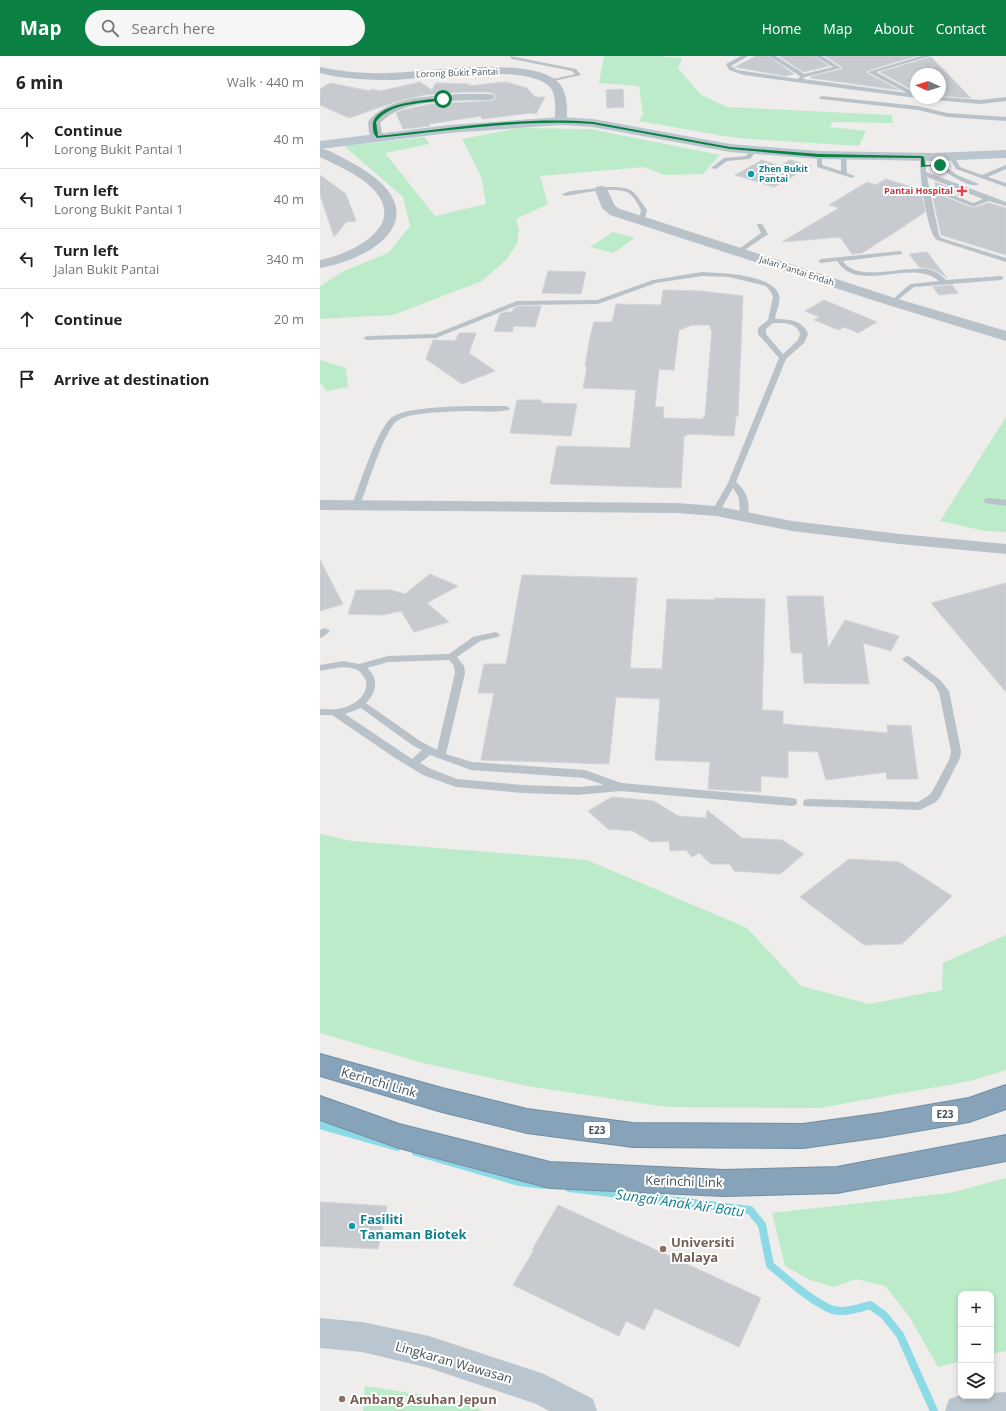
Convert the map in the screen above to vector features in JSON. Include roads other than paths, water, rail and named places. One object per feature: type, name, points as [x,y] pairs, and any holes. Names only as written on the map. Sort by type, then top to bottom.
[{"type":"highway","name":"Kerinchi Link","points":[[320,1065],[442,1100],[527,1121],[633,1135],[803,1136],[882,1125],[969,1110],[1006,1097]]},
{"type":"highway","name":"Kerinchi Link","points":[[320,1108],[399,1136],[550,1175],[724,1184],[837,1180],[1006,1148]]},
{"type":"street","name":"Lorong Bukit Pantai","points":[[320,70],[362,76],[397,76],[484,70],[520,73],[551,81]]},
{"type":"street","points":[[551,81],[558,89],[561,104],[561,121]]},
{"type":"street","points":[[377,137],[374,122],[380,114],[390,108],[464,97],[490,98]]},
{"type":"street","points":[[320,145],[377,137],[518,123],[561,121],[593,123],[730,148],[844,156],[929,166],[1006,154]]},
{"type":"street","points":[[320,152],[362,174],[378,187],[389,202],[391,210],[391,219],[383,235],[372,245],[352,255],[320,264]]},
{"type":"street","name":"Jalan Pantai Endah","points":[[601,190],[611,210],[893,302],[1004,333]]},
{"type":"street","points":[[320,505],[676,508],[716,511],[744,518],[792,526],[900,539],[1006,549]]},
{"type":"street","name":"Lingkaran Wawasan","points":[[320,1333],[362,1337],[429,1352],[581,1411]]},
{"type":"street","points":[[964,1410],[1005,1407]]},
{"type":"lane","points":[[745,56],[728,65],[739,72],[802,78],[910,95]]},
{"type":"lane","points":[[772,56],[802,78]]},
{"type":"lane","points":[[802,78],[838,68],[818,56]]},
{"type":"lane","points":[[910,93],[871,72],[927,56]]},
{"type":"lane","points":[[512,57],[574,70],[578,75],[551,81]]},
{"type":"lane","points":[[822,98],[918,108],[948,115],[1006,119]]},
{"type":"lane","points":[[946,99],[980,102],[1006,99]]},
{"type":"lane","points":[[714,168],[726,159],[748,158],[754,150]]},
{"type":"lane","points":[[819,155],[819,166],[852,176]]},
{"type":"lane","points":[[844,156],[844,173]]},
{"type":"lane","points":[[929,166],[955,162],[1006,185]]},
{"type":"lane","points":[[929,166],[976,184]]},
{"type":"lane","points":[[929,166],[989,199],[1004,202]]},
{"type":"lane","points":[[929,166],[930,212],[938,239],[1006,260]]},
{"type":"lane","points":[[984,176],[1006,167]]},
{"type":"lane","points":[[565,194],[601,190],[623,190],[631,192],[644,211],[642,221]]},
{"type":"lane","points":[[980,201],[950,190],[942,193],[973,205],[980,201],[989,199]]},
{"type":"lane","points":[[738,252],[765,234],[760,225]]},
{"type":"lane","points":[[821,261],[900,253]]},
{"type":"lane","points":[[840,259],[846,269],[854,272],[903,272],[922,270],[931,272],[945,282]]},
{"type":"lane","points":[[903,272],[912,285]]},
{"type":"lane","points":[[367,338],[436,336],[517,303],[598,302],[655,281],[702,274],[729,275],[768,285],[774,291],[776,297],[771,321],[762,328],[762,334],[783,358]]},
{"type":"lane","points":[[893,302],[912,285],[1001,278]]},
{"type":"lane","points":[[716,511],[732,483],[783,358],[801,341],[804,334],[801,327],[796,324],[771,321]]},
{"type":"lane","points":[[356,505],[384,432],[394,419],[411,412],[506,408]]},
{"type":"lane","points":[[732,483],[741,490],[746,504],[744,518]]},
{"type":"lane","points":[[988,500],[1006,503]]},
{"type":"lane","points":[[360,668],[388,659],[451,657],[474,639],[483,636],[495,635]]},
{"type":"lane","points":[[441,756],[461,670],[451,657]]},
{"type":"lane","points":[[808,803],[920,806],[932,799],[936,794],[955,758],[956,751],[944,691],[937,682],[907,660]]},
{"type":"lane","points":[[320,668],[340,664],[360,668],[368,673],[372,680],[373,688],[369,696],[361,704],[336,713],[320,712]]},
{"type":"lane","points":[[361,704],[416,743],[441,756],[471,766],[585,774],[620,787]]},
{"type":"lane","points":[[336,713],[413,764],[428,772],[462,784],[523,789],[578,791],[620,787],[792,802]]},
{"type":"lane","points":[[413,764],[429,750]]},
{"type":"waterway","name":"Sungai Anak Air Batu","points":[[320,1125],[397,1147]]},
{"type":"waterway","name":"Sungai Anak Air Batu","points":[[416,1152],[519,1182],[544,1185]]},
{"type":"waterway","name":"Sungai Anak Air Batu","points":[[569,1188],[750,1210],[762,1225],[770,1265],[800,1290],[825,1307],[833,1310],[847,1311],[870,1305],[884,1315],[900,1335],[934,1411]]},
{"type":"place","name":"Zhen Bukit Pantai","points":[[751,174]]},
{"type":"place","name":"Pantai Hospital","points":[[962,191]]},
{"type":"place","name":"Fasiliti Tanaman Biotek","points":[[352,1226]]},
{"type":"place","name":"Universiti Malaya","points":[[663,1249]]},
{"type":"place","name":"Ambang Asuhan Jepun","points":[[342,1399]]}]
